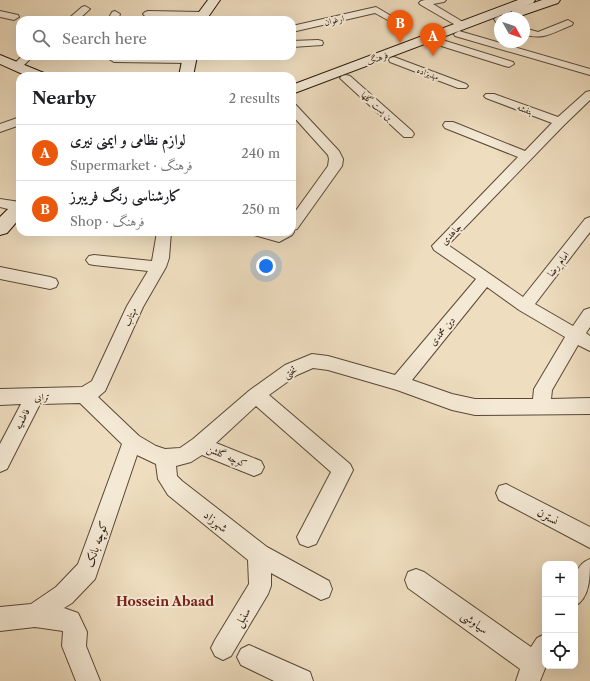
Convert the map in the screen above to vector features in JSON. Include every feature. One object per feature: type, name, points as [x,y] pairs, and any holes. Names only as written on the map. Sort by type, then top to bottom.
[{"type":"street","points":[[202,16],[214,0]]},
{"type":"street","points":[[420,2],[441,0]]},
{"type":"street","name":"فرهنگ","points":[[296,97],[439,42],[461,30],[529,0]]},
{"type":"street","name":"فرهنگ","points":[[520,12],[554,0]]},
{"type":"street","points":[[420,2],[461,30],[590,72]]},
{"type":"street","points":[[77,16],[85,9]]},
{"type":"street","name":"ارغوان","points":[[296,28],[376,10],[393,20]]},
{"type":"street","points":[[0,14],[14,17]]},
{"type":"street","points":[[148,14],[174,16]]},
{"type":"street","points":[[356,14],[369,23]]},
{"type":"street","name":"فرهنگ","points":[[296,89],[461,30],[494,21]]},
{"type":"street","points":[[530,33],[540,35],[568,23]]},
{"type":"street","points":[[439,42],[509,64]]},
{"type":"street","points":[[296,45],[318,43]]},
{"type":"street","points":[[0,59],[30,72]]},
{"type":"street","points":[[17,66],[24,60]]},
{"type":"street","points":[[187,72],[189,60]]},
{"type":"street","name":"مهدیزاده","points":[[394,60],[462,86]]},
{"type":"street","name":"بن بست گلها","points":[[346,78],[408,134]]},
{"type":"street","name":"جاهدی","points":[[590,94],[560,122],[439,246],[525,306],[590,344]]},
{"type":"street","name":"بنفشه","points":[[490,96],[560,122]]},
{"type":"street","points":[[296,112],[334,154],[336,159],[335,166],[296,220]]},
{"type":"street","points":[[0,128],[16,122]]},
{"type":"street","points":[[449,125],[527,156]]},
{"type":"street","points":[[0,203],[16,206]]},
{"type":"street","points":[[0,229],[16,211]]},
{"type":"street","name":"امام رضا","points":[[525,306],[590,222]]},
{"type":"street","name":"مهتاب","points":[[84,395],[99,386],[104,378],[134,306],[158,267],[161,258],[164,236]]},
{"type":"street","points":[[94,260],[158,267]]},
{"type":"street","points":[[0,273],[50,283]]},
{"type":"street","name":"دین محمدی","points":[[399,383],[485,279]]},
{"type":"street","points":[[541,406],[542,389],[575,335],[590,314]]},
{"type":"street","name":"تختی","points":[[84,395],[132,442],[150,453],[165,458],[184,456],[200,445],[256,395],[291,370],[312,361],[328,363],[399,383],[452,402],[475,407],[590,406]]},
{"type":"street","name":"ترابی","points":[[0,397],[84,395]]},
{"type":"street","points":[[256,395],[343,470],[308,537]]},
{"type":"street","name":"فاطمیه","points":[[0,463],[34,397]]},
{"type":"street","name":"کوچه بانک","points":[[0,619],[35,615],[64,595],[87,571],[132,442]]},
{"type":"street","name":"کوچه گلشن","points":[[200,445],[254,467]]},
{"type":"street","name":"شهرزاد","points":[[165,458],[168,479],[175,488],[259,555],[321,589]]},
{"type":"street","name":"نسترن","points":[[506,493],[590,538]]},
{"type":"street","name":"سنبل","points":[[224,648],[260,586],[259,555]]},
{"type":"street","points":[[578,590],[590,570]]},
{"type":"street","name":"سیاوشی","points":[[416,580],[536,664]]},
{"type":"street","points":[[35,615],[70,621],[75,632],[74,646],[88,681]]},
{"type":"street","points":[[249,657],[301,681]]},
{"type":"place","name":"کارشناسی رنگ فریبرز","points":[[400,43]]},
{"type":"place","name":"لوازم نظامی و ایمنی نیری","points":[[433,56]]},
{"type":"district","name":"Hossein Abaad","points":[[165,601]]}]
